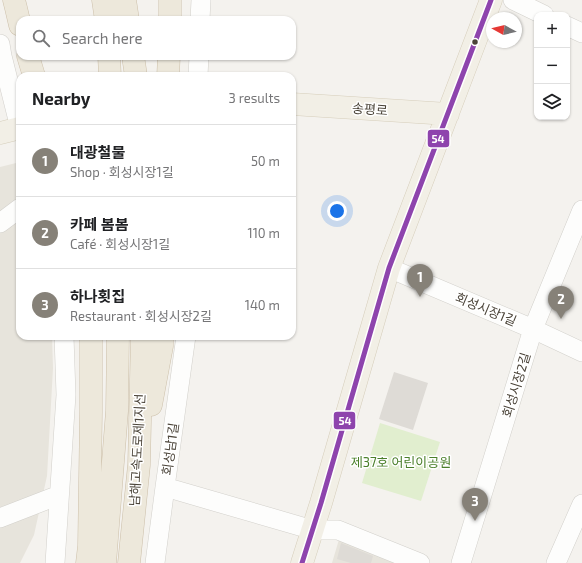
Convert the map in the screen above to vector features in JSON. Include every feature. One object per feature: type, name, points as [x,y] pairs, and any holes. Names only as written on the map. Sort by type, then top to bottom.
[{"type":"highway","points":[[14,0],[18,16]]},
{"type":"highway","points":[[104,0],[106,16]]},
{"type":"highway","points":[[125,0],[127,16]]},
{"type":"highway","points":[[170,0],[170,16]]},
{"type":"highway","points":[[29,60],[33,72]]},
{"type":"highway","points":[[109,60],[110,72]]},
{"type":"highway","points":[[134,60],[135,72]]},
{"type":"highway","points":[[168,72],[169,60]]},
{"type":"highway","points":[[87,563],[89,546],[91,340]]},
{"type":"highway","name":"남해고속도로제1지선","points":[[105,563],[117,411],[118,340]]},
{"type":"highway","name":"남해고속도로제1지선","points":[[129,563],[139,465],[142,340]]},
{"type":"highway","points":[[139,465],[162,340]]},
{"type":"main road","points":[[302,563],[313,530],[389,268],[492,0]]},
{"type":"main road","name":"송평로","points":[[296,104],[448,114]]},
{"type":"main road","points":[[0,133],[16,129]]},
{"type":"street","points":[[200,16],[201,0]]},
{"type":"street","points":[[513,0],[538,12]]},
{"type":"street","points":[[570,27],[582,33]]},
{"type":"street","points":[[0,44],[16,112]]},
{"type":"street","points":[[198,72],[199,60]]},
{"type":"street","name":"회성시장2길","points":[[461,563],[533,329],[582,210]]},
{"type":"street","points":[[0,223],[16,211]]},
{"type":"street","name":"회성시장1길","points":[[389,268],[533,329],[582,352]]},
{"type":"street","points":[[55,563],[66,395],[64,340]]},
{"type":"street","name":"회성남1길","points":[[155,563],[185,340]]},
{"type":"street","points":[[165,487],[313,530],[338,530],[420,563]]},
{"type":"street","points":[[0,518],[59,495]]},
{"type":"street","points":[[556,563],[582,504]]},
{"type":"shaded area","points":[[16,163],[16,340],[52,340],[53,368],[47,476],[34,535],[20,563],[0,563],[0,167]]},
{"type":"shaded area","points":[[340,536],[409,563],[332,563]]},
{"type":"green space","name":"제37호 어린이공원","points":[[380,423],[440,442],[421,501],[362,483]]},
{"type":"building","points":[[394,372],[428,383],[413,430],[379,419]]},
{"type":"building","points":[[341,543],[373,556],[371,563],[351,563],[337,559]]},
{"type":"transit line","name":"54","points":[[302,563],[321,503],[389,268],[491,0]]},
{"type":"place","name":"대광철물","points":[[420,297]]},
{"type":"place","name":"카페 봄봄","points":[[561,319]]},
{"type":"place","name":"하나횟집","points":[[475,521]]}]
